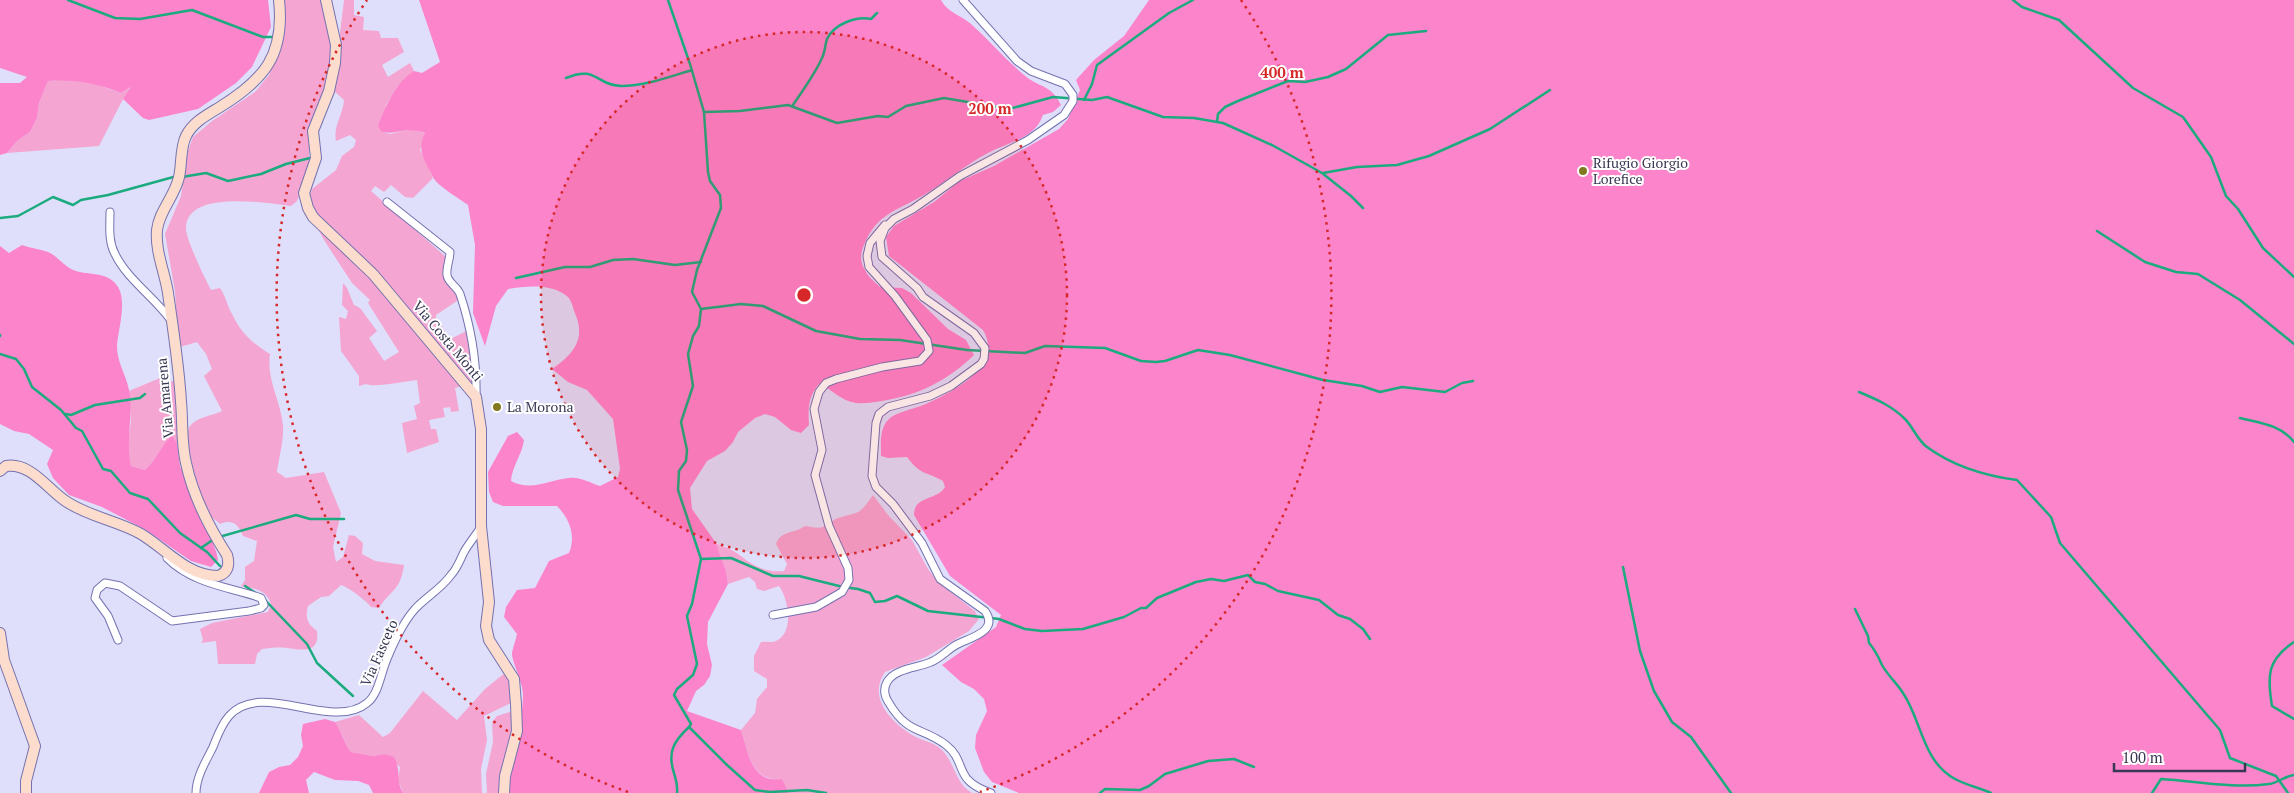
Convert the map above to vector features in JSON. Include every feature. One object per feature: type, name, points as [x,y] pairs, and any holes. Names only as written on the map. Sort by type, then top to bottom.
[{"type":"street","name":"Via Amarena","points":[[0,471],[6,466],[22,467],[65,501],[140,534],[182,564],[211,576],[221,575],[228,567],[227,556],[205,518],[186,463],[180,389],[157,230],[179,178],[184,139],[192,126],[244,93],[257,80],[270,61],[281,31],[279,0]]},
{"type":"street","name":"Via Costa Monti","points":[[326,0],[336,45],[335,63],[329,91],[313,131],[316,158],[304,194],[313,217],[373,274],[476,396],[481,429],[481,526],[489,602],[486,626],[489,640],[514,679],[517,731],[505,776],[504,793]]},
{"type":"street","points":[[773,615],[816,607],[842,592],[849,580],[848,568],[829,526],[815,475],[822,450],[814,409],[820,389],[826,383],[836,379],[882,367],[920,361],[929,351],[927,340],[890,289],[869,267],[867,261],[868,249],[875,235],[894,219],[960,176],[1028,140],[1064,115],[1073,101],[1073,95],[1065,84],[1031,71],[1017,61],[963,0]]},
{"type":"street","points":[[387,202],[450,252],[446,274],[450,282],[459,290],[465,312],[477,372],[476,396]]},
{"type":"street","points":[[110,212],[110,239],[115,254],[132,277],[170,319]]},
{"type":"street","points":[[894,219],[886,228],[880,241],[882,257],[923,296],[974,333],[982,342],[985,354],[981,364],[941,391],[888,406],[879,414],[876,423],[872,480],[922,544],[940,579],[985,611],[988,623],[985,631],[980,635],[956,645],[931,662],[894,674],[884,688],[887,701],[899,718],[914,730],[946,744],[954,754],[961,772],[967,780],[978,788],[991,793]]},
{"type":"street","name":"Via Fasceto","points":[[196,793],[201,772],[229,716],[245,706],[279,703],[337,713],[357,709],[368,702],[373,697],[404,624],[415,609],[440,589],[453,574],[481,526]]},
{"type":"street","points":[[118,640],[108,616],[95,598],[97,590],[105,583],[120,586],[172,621],[222,615],[263,606],[264,601],[261,598],[229,590],[187,573],[174,565],[166,557],[167,553]]},
{"type":"street","points":[[0,633],[4,660],[35,746],[26,781],[26,793]]},
{"type":"shaded area","points":[[0,0],[268,0],[271,27],[252,67],[236,83],[198,109],[149,120],[143,118],[123,99],[131,87],[121,93],[85,82],[48,81],[39,103],[37,118],[30,132],[17,141],[7,153],[0,155],[0,83],[20,83],[27,77],[0,68]]},
{"type":"shaded area","points":[[284,0],[321,0],[332,46],[328,80],[309,141],[309,171],[297,201],[291,206],[247,201],[212,203],[198,208],[189,216],[186,229],[187,234],[196,259],[211,290],[220,288],[235,321],[243,332],[252,342],[270,354],[270,372],[283,426],[277,472],[286,478],[324,472],[341,513],[333,547],[336,562],[343,557],[349,535],[355,536],[363,543],[362,554],[375,561],[404,565],[400,580],[379,608],[371,607],[357,594],[341,585],[329,596],[321,597],[308,606],[308,620],[317,631],[316,644],[313,647],[304,650],[262,649],[257,654],[255,664],[218,664],[216,641],[201,643],[203,640],[200,629],[212,623],[268,612],[271,604],[263,593],[241,586],[245,580],[245,567],[254,561],[257,541],[243,536],[239,528],[232,522],[220,524],[211,517],[194,472],[188,444],[190,426],[201,419],[222,411],[204,376],[212,369],[206,354],[197,342],[180,347],[178,343],[175,291],[165,234],[181,196],[188,151],[193,137],[212,121],[255,92],[269,75],[285,29]]},
{"type":"shaded area","points":[[344,0],[354,0],[354,15],[364,17],[363,30],[379,31],[381,38],[398,38],[404,52],[382,65],[388,77],[410,63],[414,71],[398,86],[386,105],[382,132],[390,134],[413,129],[426,134],[420,150],[433,178],[413,198],[405,197],[391,185],[384,192],[375,186],[371,191],[446,257],[446,280],[457,297],[457,301],[436,315],[436,318],[450,339],[467,331],[473,367],[474,385],[471,386],[313,212],[310,195],[312,189],[336,170],[342,156],[354,147],[356,140],[350,135],[336,141],[335,136],[344,100],[333,90]]},
{"type":"shaded area","points":[[419,0],[941,0],[951,11],[971,24],[1024,75],[1053,93],[1061,105],[1053,112],[1043,115],[1034,130],[1027,135],[980,157],[927,193],[890,213],[869,234],[863,248],[861,255],[862,264],[866,273],[880,287],[902,288],[911,293],[948,329],[966,340],[974,355],[932,386],[908,395],[882,401],[851,402],[819,384],[809,403],[809,425],[801,433],[791,430],[775,417],[765,414],[755,418],[738,432],[733,442],[725,451],[707,461],[690,488],[692,509],[716,543],[726,571],[728,584],[708,622],[707,644],[712,665],[710,676],[704,685],[696,691],[687,711],[741,730],[749,757],[758,772],[772,779],[782,779],[789,793],[507,793],[522,709],[523,692],[512,656],[517,634],[504,617],[506,607],[517,590],[535,588],[549,561],[569,553],[572,534],[565,516],[557,506],[503,506],[493,502],[489,492],[488,472],[508,436],[517,432],[524,440],[511,481],[519,484],[533,485],[573,478],[600,486],[618,477],[620,469],[613,419],[587,390],[568,382],[552,369],[567,357],[579,337],[578,321],[569,298],[555,289],[531,287],[508,289],[496,306],[485,346],[473,313],[475,245],[468,205],[443,188],[433,177],[421,151],[422,139],[425,133],[407,130],[388,133],[382,132],[378,126],[388,103],[401,82],[414,71],[422,73],[440,62]]},
{"type":"shaded area","points":[[1149,0],[2294,0],[2294,793],[1019,793],[992,782],[984,772],[975,748],[976,735],[987,711],[984,699],[942,665],[996,627],[1001,615],[950,576],[914,515],[918,504],[937,494],[945,487],[943,481],[920,470],[907,457],[888,458],[881,456],[882,431],[889,419],[897,414],[928,403],[963,384],[982,365],[987,355],[988,343],[983,330],[889,256],[886,237],[894,226],[934,202],[960,181],[994,166],[1059,129],[1068,119],[1080,90],[1076,80],[1094,60],[1124,36]]},
{"type":"shaded area","points":[[69,79],[92,83],[121,93],[132,87],[123,99],[99,146],[7,153],[17,141],[30,132],[37,118],[39,103],[48,81]]},
{"type":"shaded area","points":[[317,227],[367,273],[462,386],[455,388],[459,411],[451,412],[450,407],[443,408],[445,417],[429,420],[431,429],[436,429],[439,442],[407,453],[402,423],[417,419],[414,406],[420,403],[417,380],[359,386],[359,376],[341,351],[339,317],[346,319],[348,311],[342,305],[343,283],[354,305],[360,308],[377,331],[369,338],[384,361],[399,352],[368,303],[370,300],[352,283]]},
{"type":"shaded area","points":[[22,245],[48,252],[76,271],[107,277],[119,289],[122,313],[117,352],[128,384],[130,399],[129,457],[131,466],[145,470],[172,435],[177,443],[180,466],[216,551],[218,560],[211,567],[191,561],[146,530],[102,507],[69,495],[53,478],[47,464],[53,450],[29,434],[14,431],[0,424],[0,246],[9,253]]},
{"type":"shaded area","points":[[160,378],[167,382],[174,381],[180,427],[177,443],[172,435],[145,470],[131,466],[127,451],[131,421],[129,391]]},
{"type":"shaded area","points":[[873,495],[888,515],[912,540],[928,569],[939,583],[975,611],[979,619],[969,631],[926,657],[885,672],[880,682],[879,691],[880,700],[890,717],[914,736],[939,747],[950,761],[962,784],[972,793],[789,793],[782,779],[772,779],[758,771],[753,765],[746,748],[741,730],[755,713],[757,699],[767,687],[767,679],[754,671],[754,656],[761,642],[774,642],[782,637],[788,623],[787,607],[779,586],[764,591],[757,589],[755,582],[749,577],[728,584],[726,571],[716,543],[761,568],[772,571],[784,571],[787,564],[776,544],[781,536],[805,526],[823,527],[837,518],[858,512]]},
{"type":"shaded area","points":[[506,672],[512,681],[511,703],[484,716],[487,740],[481,769],[482,793],[403,793],[398,779],[400,767],[384,754],[373,756],[351,752],[335,722],[359,715],[383,737],[390,733],[423,691],[457,720],[485,689]]},
{"type":"shaded area","points":[[513,711],[515,724],[499,793],[487,793],[486,774],[493,742],[492,722],[497,716]]},
{"type":"shaded area","points":[[325,719],[335,722],[351,752],[373,756],[384,754],[394,757],[398,767],[399,784],[403,793],[373,793],[369,785],[358,781],[335,780],[314,772],[306,780],[309,793],[259,793],[269,772],[279,767],[290,765],[298,757],[303,746],[301,735],[303,724]]},
{"type":"waterway","points":[[68,0],[115,18],[140,19],[192,10],[263,37],[273,37]]},
{"type":"waterway","points":[[668,0],[704,112],[708,172],[710,181],[720,195],[721,208],[697,270],[692,292],[701,309],[699,326],[693,336],[688,354],[693,386],[681,422],[687,450],[686,461],[679,471],[678,490],[701,559],[692,604],[687,616],[697,664],[693,675],[677,689],[674,695],[691,724],[689,727],[755,790],[770,792],[807,790],[826,793]]},
{"type":"waterway","points":[[1084,100],[1092,84],[1097,65],[1169,13],[1193,0]]},
{"type":"waterway","points":[[2013,0],[2022,7],[2059,20],[2133,88],[2183,117],[2211,157],[2226,196],[2238,209],[2263,248],[2294,277]]},
{"type":"waterway","points":[[793,105],[819,64],[830,34],[846,22],[865,18],[871,19],[877,13]]},
{"type":"waterway","points":[[1217,122],[1218,114],[1225,107],[1238,101],[1288,81],[1305,82],[1328,77],[1346,69],[1388,35],[1426,31]]},
{"type":"waterway","points":[[566,78],[584,74],[612,85],[630,86],[657,81],[692,70]]},
{"type":"waterway","points":[[1323,173],[1357,167],[1397,165],[1429,156],[1490,129],[1550,90]]},
{"type":"waterway","points":[[704,112],[740,111],[788,105],[837,123],[878,116],[888,117],[906,106],[944,98],[1009,109],[1053,97],[1092,100],[1107,97],[1163,117],[1194,118],[1223,123],[1272,145],[1322,173],[1363,208]]},
{"type":"waterway","points":[[182,177],[206,173],[228,181],[261,174],[286,164],[314,157]]},
{"type":"waterway","points":[[0,218],[18,216],[53,197],[73,205],[81,200],[108,195],[177,176]]},
{"type":"waterway","points":[[2097,231],[2145,262],[2176,272],[2198,274],[2240,300],[2294,344]]},
{"type":"waterway","points":[[516,278],[565,267],[590,267],[613,260],[633,259],[675,265],[701,262]]},
{"type":"waterway","points":[[701,309],[741,304],[763,306],[816,331],[860,339],[900,340],[967,350],[1025,353],[1045,346],[1105,348],[1141,361],[1156,362],[1165,361],[1198,350],[1230,355],[1323,380],[1362,386],[1380,392],[1402,387],[1445,392],[1462,383],[1473,381]]},
{"type":"waterway","points":[[0,354],[16,359],[24,369],[32,387],[61,410],[76,428],[82,431],[103,469],[111,471],[130,493],[148,499],[180,533],[207,552],[220,566]]},
{"type":"waterway","points":[[1859,392],[1895,410],[1908,422],[1918,438],[1937,454],[1970,469],[2017,480],[2051,517],[2060,543],[2220,730],[2230,758],[2276,776],[2288,793]]},
{"type":"waterway","points":[[66,414],[71,415],[95,405],[140,398],[145,394]]},
{"type":"waterway","points":[[2240,418],[2276,428],[2289,436],[2294,442]]},
{"type":"waterway","points":[[219,537],[296,515],[310,519],[344,519]]},
{"type":"waterway","points":[[201,548],[214,539]]},
{"type":"waterway","points":[[701,559],[731,558],[773,576],[799,576],[858,589],[870,593],[875,602],[885,601],[897,596],[928,611],[999,619],[1025,629],[1042,631],[1083,629],[1124,617],[1141,608],[1146,608],[1157,598],[1196,582],[1211,579],[1224,581],[1248,575],[1255,582],[1265,584],[1278,591],[1319,600],[1338,615],[1350,619],[1363,629],[1370,639]]},
{"type":"waterway","points":[[1623,567],[1640,651],[1654,691],[1672,722],[1691,737],[1731,793]]},
{"type":"waterway","points":[[245,586],[257,594]]},
{"type":"waterway","points":[[265,600],[307,644],[317,663],[353,696]]},
{"type":"waterway","points":[[1855,609],[1868,636],[1869,643],[1884,669],[1901,689],[1929,751],[1936,762],[1955,779],[1991,793]]},
{"type":"waterway","points":[[2294,642],[2278,655],[2270,677],[2272,706],[2294,719]]},
{"type":"waterway","points":[[677,793],[677,783],[671,759],[673,747],[679,737],[689,727]]},
{"type":"waterway","points":[[1100,793],[1105,789],[1140,790],[1165,774],[1208,761],[1234,759],[1254,767]]},
{"type":"waterway","points":[[2152,793],[2161,779],[2242,786],[2272,783],[2294,775]]},
{"type":"place","name":"Rifugio Giorgio Lorefice","points":[[1583,171]]},
{"type":"place","name":"La Morona","points":[[497,407]]}]
